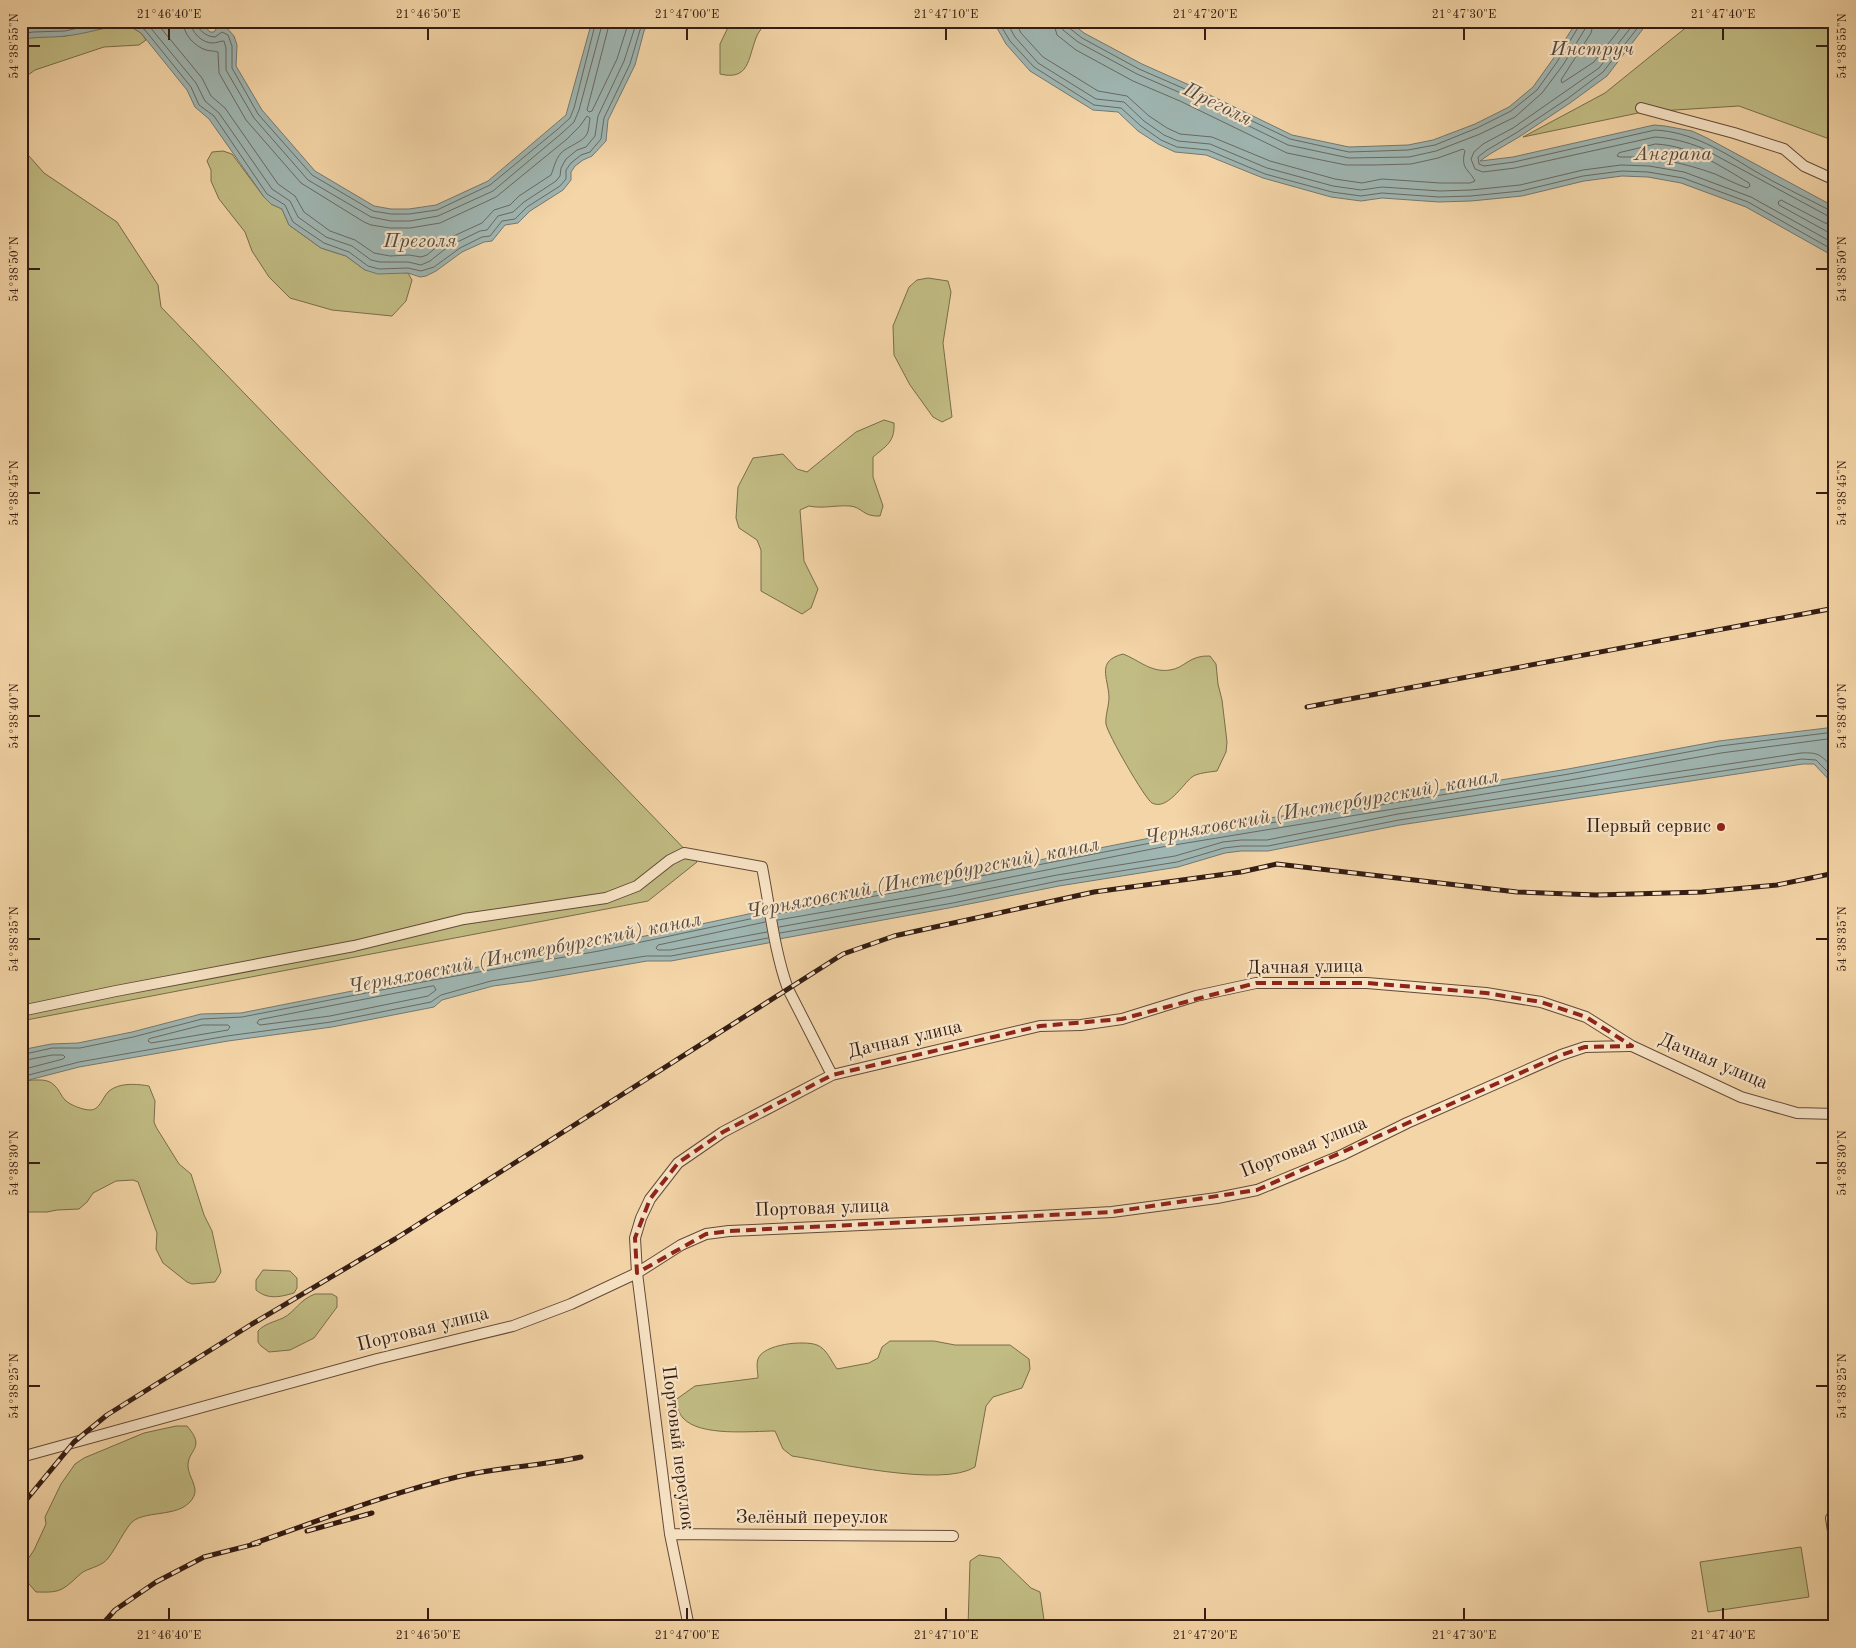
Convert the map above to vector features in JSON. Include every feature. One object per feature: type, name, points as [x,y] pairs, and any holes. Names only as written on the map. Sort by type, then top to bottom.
[{"type":"street","points":[[1641,108],[1784,148],[1804,166],[1835,180]]},
{"type":"street","name":"Дачная улица","points":[[21,1011],[354,946],[464,919],[606,898],[637,886],[670,860],[684,853],[762,867],[777,956],[788,989],[832,1075],[1040,1026],[1081,1026],[1122,1019],[1196,996],[1256,983],[1366,983],[1486,992],[1541,1002],[1586,1017],[1632,1046],[1742,1097],[1797,1113],[1835,1114]]},
{"type":"street","name":"Портовая улица","points":[[21,1457],[377,1359],[513,1326],[572,1304],[637,1273],[681,1244],[706,1234],[1112,1212],[1217,1198],[1257,1190],[1342,1155],[1407,1123],[1584,1046],[1632,1046]]},
{"type":"street","name":"Портовый переулок","points":[[689,1627],[670,1534],[637,1273],[635,1238],[650,1198],[678,1163],[723,1132],[832,1075]]},
{"type":"street","points":[[1831,1518],[1835,1544]]},
{"type":"street","name":"Зелёный переулок","points":[[670,1534],[953,1536]]},
{"type":"highlighted area","points":[[1256,983],[1367,983],[1486,993],[1541,1002],[1586,1017],[1632,1046],[1585,1047],[1561,1055],[1257,1190],[1112,1212],[729,1231],[706,1234],[637,1273],[635,1238],[650,1199],[678,1163],[723,1132],[832,1075],[1040,1026],[1122,1019]]},
{"type":"shaded area","points":[[731,21],[767,21],[757,36],[749,60],[742,71],[730,75],[720,74],[720,44]]},
{"type":"shaded area","points":[[1694,21],[1835,21],[1835,141],[1739,106],[1643,112],[1523,137],[1605,93]]},
{"type":"shaded area","points":[[128,25],[141,33],[146,40],[139,45],[104,47],[35,70],[21,80],[21,40],[33,37],[66,36],[97,28]]},
{"type":"shaded area","points":[[21,147],[44,173],[117,222],[158,285],[161,307],[697,862],[648,901],[21,1021]]},
{"type":"shaded area","points":[[223,151],[232,154],[264,197],[271,204],[282,209],[289,225],[321,248],[346,256],[365,270],[408,273],[412,280],[406,301],[392,316],[332,310],[290,298],[269,277],[252,251],[245,232],[219,199],[211,181],[211,170],[207,161],[212,152]]},
{"type":"shaded area","points":[[928,278],[948,281],[951,292],[943,343],[952,417],[942,422],[933,417],[910,385],[894,355],[893,326],[909,287],[917,280]]},
{"type":"shaded area","points":[[884,420],[894,423],[894,429],[889,443],[873,457],[873,477],[883,506],[880,516],[866,514],[850,506],[809,506],[800,510],[804,561],[818,589],[811,608],[802,614],[761,591],[761,550],[757,540],[739,528],[736,518],[738,487],[753,458],[783,454],[797,469],[807,472],[856,432]]},
{"type":"shaded area","points":[[1123,654],[1157,670],[1175,669],[1192,659],[1203,656],[1210,656],[1216,664],[1227,742],[1226,752],[1217,771],[1194,776],[1174,796],[1163,803],[1152,803],[1148,799],[1119,752],[1106,724],[1109,697],[1105,671],[1106,665],[1115,657]]},
{"type":"shaded area","points":[[44,1080],[52,1083],[67,1102],[90,1110],[96,1108],[112,1089],[134,1084],[149,1086],[155,1101],[154,1122],[156,1127],[179,1164],[191,1174],[204,1215],[212,1231],[221,1272],[215,1282],[192,1284],[163,1263],[156,1249],[157,1233],[138,1182],[133,1180],[116,1181],[93,1193],[79,1209],[21,1212],[21,1082]]},
{"type":"shaded area","points":[[263,1270],[290,1271],[297,1278],[297,1288],[294,1293],[270,1296],[256,1290],[256,1280]]},
{"type":"shaded area","points":[[315,1294],[332,1294],[337,1297],[337,1307],[314,1338],[290,1350],[269,1352],[261,1346],[258,1342],[258,1331],[260,1329],[283,1318],[305,1299]]},
{"type":"shaded area","points":[[890,1341],[934,1341],[955,1345],[1010,1345],[1029,1359],[1030,1369],[1022,1388],[993,1397],[986,1406],[975,1467],[959,1473],[938,1475],[913,1474],[859,1468],[792,1456],[783,1449],[775,1431],[727,1432],[701,1428],[683,1418],[674,1401],[695,1386],[758,1378],[757,1366],[761,1354],[784,1344],[803,1343],[817,1345],[826,1352],[837,1369],[869,1363],[878,1358],[882,1347]]},
{"type":"shaded area","points":[[176,1426],[187,1426],[193,1434],[196,1444],[188,1461],[195,1493],[189,1503],[174,1511],[146,1516],[132,1522],[107,1560],[83,1572],[62,1589],[53,1592],[36,1592],[29,1584],[25,1575],[28,1559],[46,1524],[45,1517],[61,1484],[75,1464],[84,1458],[144,1433]]},
{"type":"shaded area","points":[[1801,1547],[1809,1597],[1708,1612],[1700,1562]]},
{"type":"shaded area","points":[[979,1555],[1000,1558],[1031,1588],[1040,1592],[1045,1627],[968,1627],[970,1561]]},
{"type":"water","name":"Преголя","points":[[21,21],[200,21],[210,32],[214,32],[218,26],[226,27],[234,36],[237,45],[236,66],[262,110],[315,171],[374,206],[391,209],[409,209],[436,205],[488,181],[566,115],[592,21],[650,21],[644,31],[635,65],[608,120],[606,141],[592,156],[575,166],[571,172],[571,180],[563,190],[530,211],[518,223],[505,225],[492,241],[484,242],[462,252],[436,271],[420,277],[408,273],[378,274],[365,270],[346,256],[321,248],[289,225],[282,209],[271,204],[264,197],[209,119],[195,107],[187,90],[141,33],[128,25],[59,37],[21,40]]},
{"type":"water","points":[[991,21],[1069,21],[1084,33],[1142,64],[1292,135],[1349,147],[1408,145],[1433,140],[1475,124],[1509,107],[1533,87],[1577,21],[1649,21],[1607,76],[1570,103],[1480,161],[1513,157],[1654,125],[1692,131],[1835,207],[1835,257],[1746,207],[1681,183],[1648,177],[1622,176],[1584,181],[1522,196],[1439,202],[1382,198],[1361,201],[1331,197],[1263,178],[1206,155],[1175,152],[1138,131],[1118,112],[1093,110],[1030,71],[1006,44]]},
{"type":"water","points":[[1835,727],[1835,786],[1814,764],[1803,764],[1400,825],[1268,851],[1225,853],[1178,867],[1059,886],[671,961],[647,961],[493,986],[442,1000],[434,1007],[332,1027],[228,1041],[79,1067],[21,1082],[21,1050],[51,1044],[78,1043],[132,1032],[201,1014],[241,1013],[433,975],[598,946],[772,909],[914,885],[1160,836],[1568,769],[1719,741]]},
{"type":"railway","points":[[1307,707],[1835,608]]},
{"type":"railway","points":[[21,1509],[74,1442],[107,1415],[252,1324],[395,1239],[843,954],[894,936],[1094,892],[1241,872],[1277,864],[1517,892],[1596,895],[1702,892],[1777,885],[1835,873]]},
{"type":"railway","points":[[252,1544],[355,1507],[434,1483],[476,1473],[581,1457]]},
{"type":"railway","points":[[307,1531],[372,1513]]},
{"type":"railway","points":[[100,1627],[115,1610],[156,1582],[204,1557],[259,1543]]},
{"type":"place","name":"Первый сервис","points":[[1721,827]]},
{"type":"water label","name":"Инструч","points":[[1592,50]]},
{"type":"water label","name":"Анграпа","points":[[1673,155]]},
{"type":"water label","name":"Черняховский (Инстербургский) канал","points":[[1322,808]]},
{"type":"water label","name":"Черняховский (Инстербургский) канал","points":[[923,879]]},
{"type":"water label","name":"Черняховский (Инстербургский) канал","points":[[525,954]]}]
